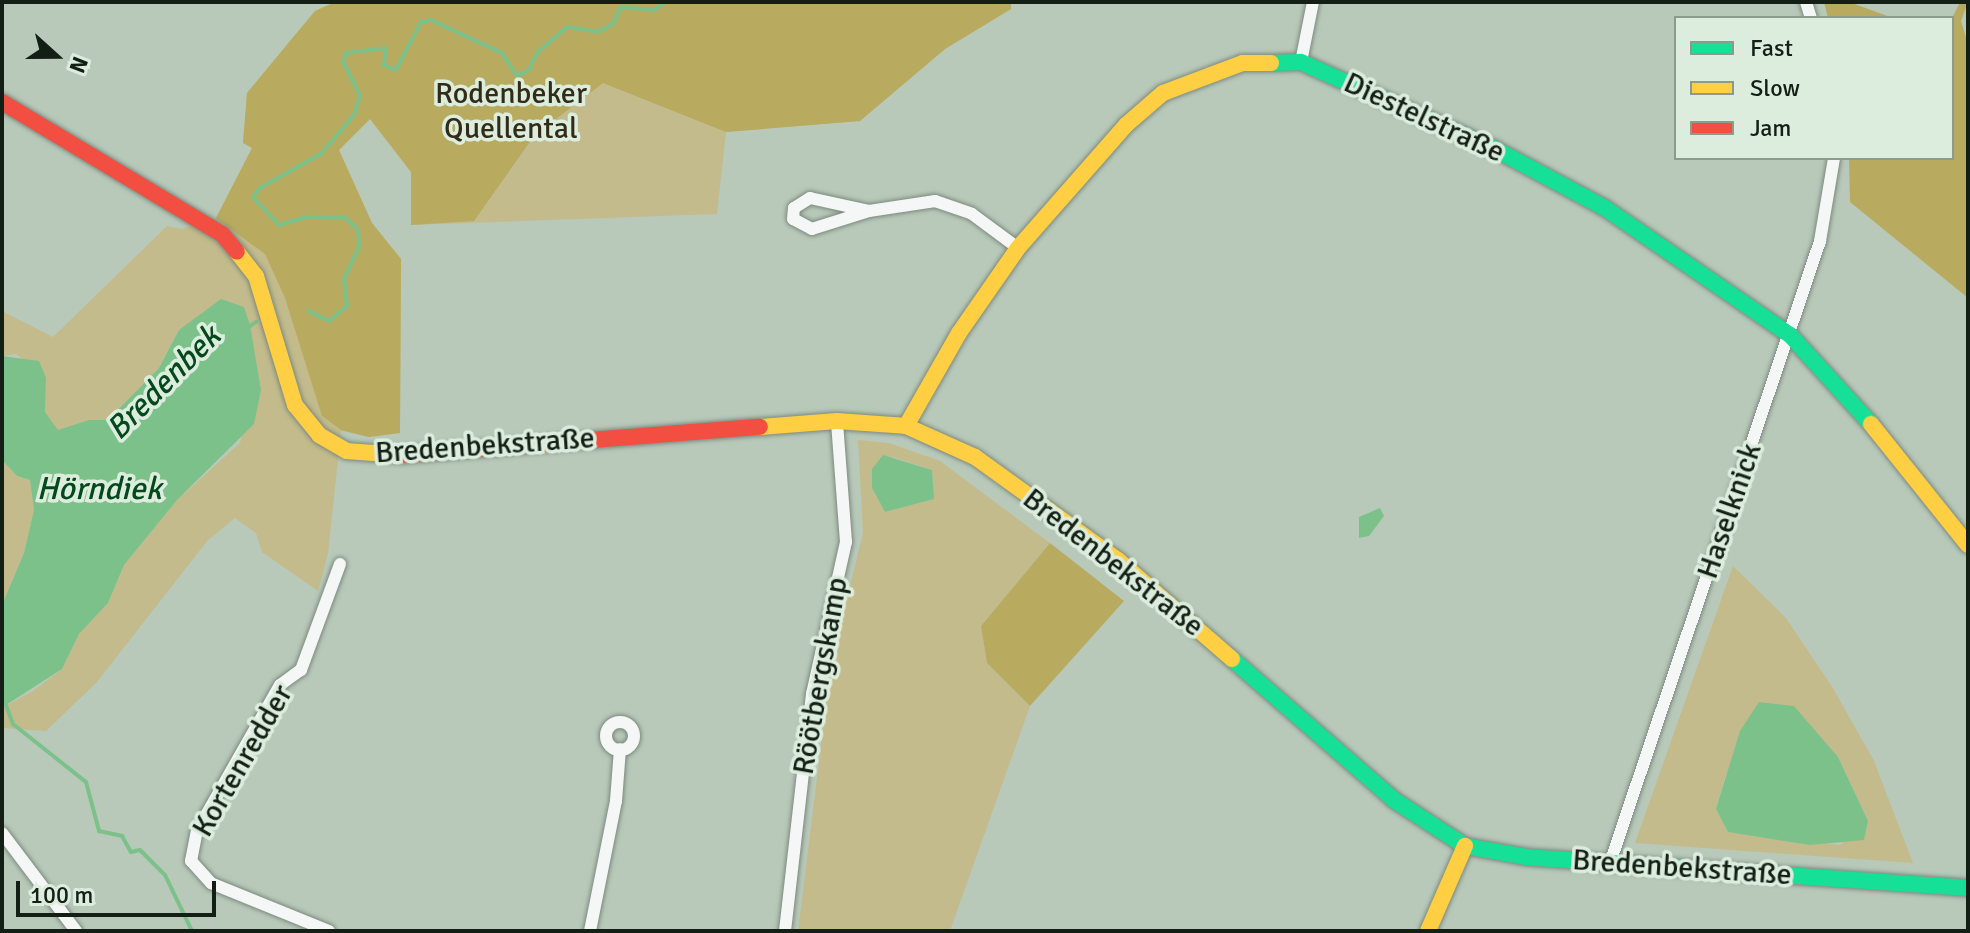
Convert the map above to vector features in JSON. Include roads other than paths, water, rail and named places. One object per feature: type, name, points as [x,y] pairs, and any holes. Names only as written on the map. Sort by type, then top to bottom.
[{"type":"street","points":[[1301,62],[1313,2]]},
{"type":"street","name":"Diestelstraße","points":[[906,426],[959,333],[1018,248],[1126,125],[1163,93],[1243,63],[1301,62],[1495,149],[1605,208],[1790,335],[1910,467],[1968,545]]},
{"type":"street","name":"Bredenbekstraße","points":[[2,102],[222,234],[256,276],[276,331],[295,405],[308,423],[329,442],[371,456],[837,421],[906,426],[975,457],[1118,560],[1394,800],[1465,846],[1526,857],[1611,860],[1968,888]]},
{"type":"street","name":"Haselknick","points":[[1611,860],[1820,241],[1834,160]]},
{"type":"street","points":[[869,211],[810,198],[794,208],[793,219],[812,229],[869,211],[935,201],[972,214],[1018,248]]},
{"type":"street","name":"Röötbergskamp","points":[[785,931],[812,694],[846,542],[837,421]]},
{"type":"street","name":"Kortenredder","points":[[329,931],[211,883],[191,861],[197,831],[280,685],[301,670],[340,564]]},
{"type":"street","points":[[590,931],[616,801],[620,749]]},
{"type":"street","points":[[2,833],[76,931]]},
{"type":"street","points":[[1428,931],[1465,846]]},
{"type":"water","name":"Hörndiek","points":[[221,299],[244,307],[250,325],[261,390],[254,424],[177,500],[124,565],[108,603],[79,634],[62,669],[6,705],[2,702],[2,605],[24,553],[34,510],[30,480],[17,476],[2,460],[2,356],[39,361],[46,378],[45,412],[58,430],[89,420],[108,420],[159,368],[179,330]]},
{"type":"water","points":[[883,455],[932,470],[934,499],[885,512],[872,488],[872,469]]},
{"type":"water","points":[[1380,508],[1384,516],[1369,536],[1359,538],[1359,517]]},
{"type":"water","points":[[1759,702],[1794,706],[1838,757],[1868,821],[1864,840],[1810,845],[1728,832],[1716,809],[1740,731]]},
{"type":"waterway","name":"Bredenbek","points":[[308,311],[329,321],[347,306],[344,279],[359,247],[358,229],[345,218],[307,217],[279,225],[253,197],[260,188],[322,153],[354,115],[360,95],[343,62],[346,53],[386,48],[384,65],[396,70],[421,22],[431,20],[502,53],[517,76],[529,70],[537,53],[567,27],[598,32],[613,24],[621,7],[654,10],[666,2]]},
{"type":"waterway","name":"Bredenbek","points":[[247,328],[256,322]]},
{"type":"waterway","points":[[6,705],[13,724],[86,782],[99,831],[122,836],[131,852],[140,850],[165,875],[192,931]]},
{"type":"park label","name":"Rodenbeker Quellental","points":[[511,111]]}]
